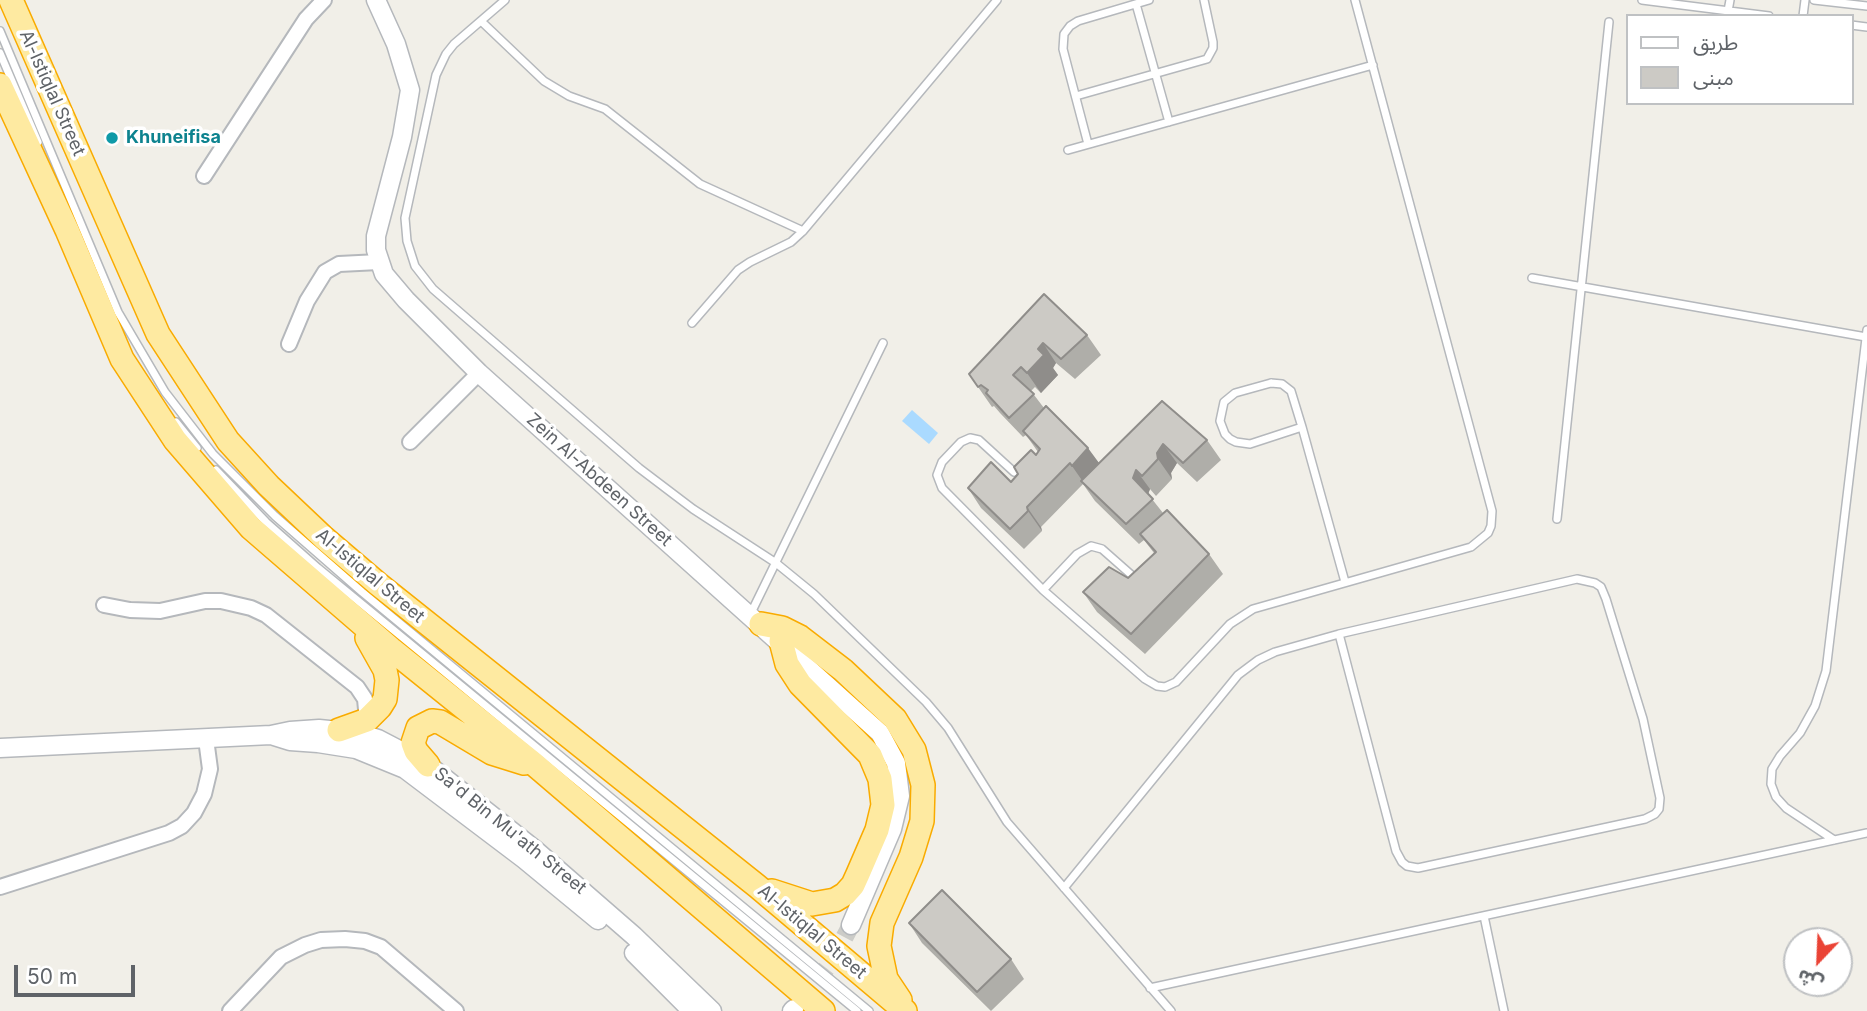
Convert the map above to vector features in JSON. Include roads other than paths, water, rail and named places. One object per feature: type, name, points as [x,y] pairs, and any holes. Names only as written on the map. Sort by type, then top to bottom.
[{"type":"highway","name":"Al-Istiqlal Street","points":[[11,0],[158,334],[228,441],[278,495],[378,584],[757,886],[906,1011]]},
{"type":"highway","points":[[0,85],[67,230],[122,359],[146,400],[175,440],[251,528],[354,617],[534,764],[823,1011]]},
{"type":"highway","points":[[339,730],[367,720],[385,698],[387,680],[381,661],[354,617]]},
{"type":"highway","points":[[756,620],[791,632],[843,670],[895,719],[914,750],[923,785],[922,821],[911,857],[882,923],[879,946],[886,979],[906,1011]]},
{"type":"highway","points":[[757,886],[812,905],[835,900],[853,885],[859,874],[877,830],[883,805],[880,779],[870,755],[800,684],[787,664],[780,641]]},
{"type":"highway","points":[[428,765],[413,743],[418,728],[432,721],[440,722],[492,753],[534,764]]},
{"type":"street","points":[[204,176],[306,19],[324,0]]},
{"type":"street","points":[[289,344],[307,302],[325,272],[339,264],[379,261],[376,236],[402,137],[410,90],[396,44],[376,0]]},
{"type":"street","name":"Zein Al-Abdeen Street","points":[[379,261],[384,274],[398,291],[480,373],[880,733],[896,763],[900,788],[897,813],[851,925]]},
{"type":"street","points":[[410,442],[480,373]]},
{"type":"street","points":[[104,605],[160,611],[205,601],[236,603],[266,615],[357,687],[365,699],[367,720]]},
{"type":"street","points":[[357,687],[376,685],[387,680]]},
{"type":"street","name":"Sa'd Bin Mu'ath Street","points":[[0,748],[206,739],[271,735],[299,730],[339,730],[378,738],[428,765],[534,849],[692,1011]]},
{"type":"street","name":"Sa'd Bin Mu'ath Street","points":[[271,735],[290,741],[356,749],[405,769],[595,910],[712,1011]]},
{"type":"street","points":[[0,887],[156,837],[182,826],[194,813],[204,794],[210,769],[206,739]]},
{"type":"street","points":[[230,1011],[281,957],[313,943],[345,939],[365,941],[381,947],[456,1011]]},
{"type":"lane","points":[[505,0],[446,54],[436,75],[405,218],[407,242],[415,266],[433,289],[639,468],[693,509],[776,563],[814,594],[937,715],[1007,822],[1171,1011]]},
{"type":"lane","points":[[692,323],[738,270],[791,242],[803,231],[997,0]]},
{"type":"lane","points":[[1088,144],[1062,44],[1066,30],[1078,21],[1149,0]]},
{"type":"lane","points":[[1076,96],[1203,62],[1211,54],[1213,42],[1204,0]]},
{"type":"lane","points":[[1014,472],[979,440],[970,438],[961,442],[942,462],[937,475],[942,488],[1042,590],[1151,684],[1165,687],[1176,682],[1230,624],[1252,610],[1471,547],[1483,539],[1491,526],[1492,518],[1355,0]]},
{"type":"lane","points":[[1642,0],[1753,14]]},
{"type":"lane","points":[[1728,11],[1730,0]]},
{"type":"lane","points":[[1814,0],[1867,6]]},
{"type":"lane","points":[[1136,4],[1169,122]]},
{"type":"lane","points":[[481,21],[544,81],[569,96],[606,109],[700,184],[803,231]]},
{"type":"lane","points":[[1557,519],[1609,22]]},
{"type":"lane","points":[[0,31],[118,312],[165,392],[213,454],[275,516],[362,592],[869,1011]]},
{"type":"lane","points":[[0,52],[103,299],[126,345]]},
{"type":"lane","points":[[1068,150],[1373,65]]},
{"type":"lane","points":[[1532,278],[1866,337]]},
{"type":"lane","points":[[1834,840],[1786,808],[1776,797],[1771,783],[1772,769],[1776,762],[1800,733],[1815,706],[1826,671],[1867,330]]},
{"type":"lane","points":[[756,620],[776,563],[883,343]]},
{"type":"lane","points":[[1302,428],[1243,444],[1225,434],[1220,421],[1221,408],[1229,397],[1277,383],[1291,391],[1302,428],[1345,582]]},
{"type":"lane","points":[[150,386],[163,404]]},
{"type":"lane","points":[[170,414],[219,473],[292,545],[857,1011]]},
{"type":"lane","points":[[1042,590],[1081,550],[1091,546],[1101,548],[1139,582]]},
{"type":"lane","points":[[1064,888],[1238,675],[1258,660],[1275,652],[1339,634],[1577,579],[1595,583],[1604,593],[1633,680],[1653,758],[1660,798],[1659,809],[1645,820],[1418,868],[1407,866],[1396,850],[1339,634]]},
{"type":"lane","points":[[1150,988],[1867,833]]},
{"type":"lane","points":[[1483,916],[1504,1011]]},
{"type":"water","points":[[912,410],[938,433],[929,444],[902,421]]},
{"type":"tunnel","points":[[799,1004],[832,961],[851,925]]},
{"type":"place","name":"Khuneifisa","points":[[112,138]]}]
